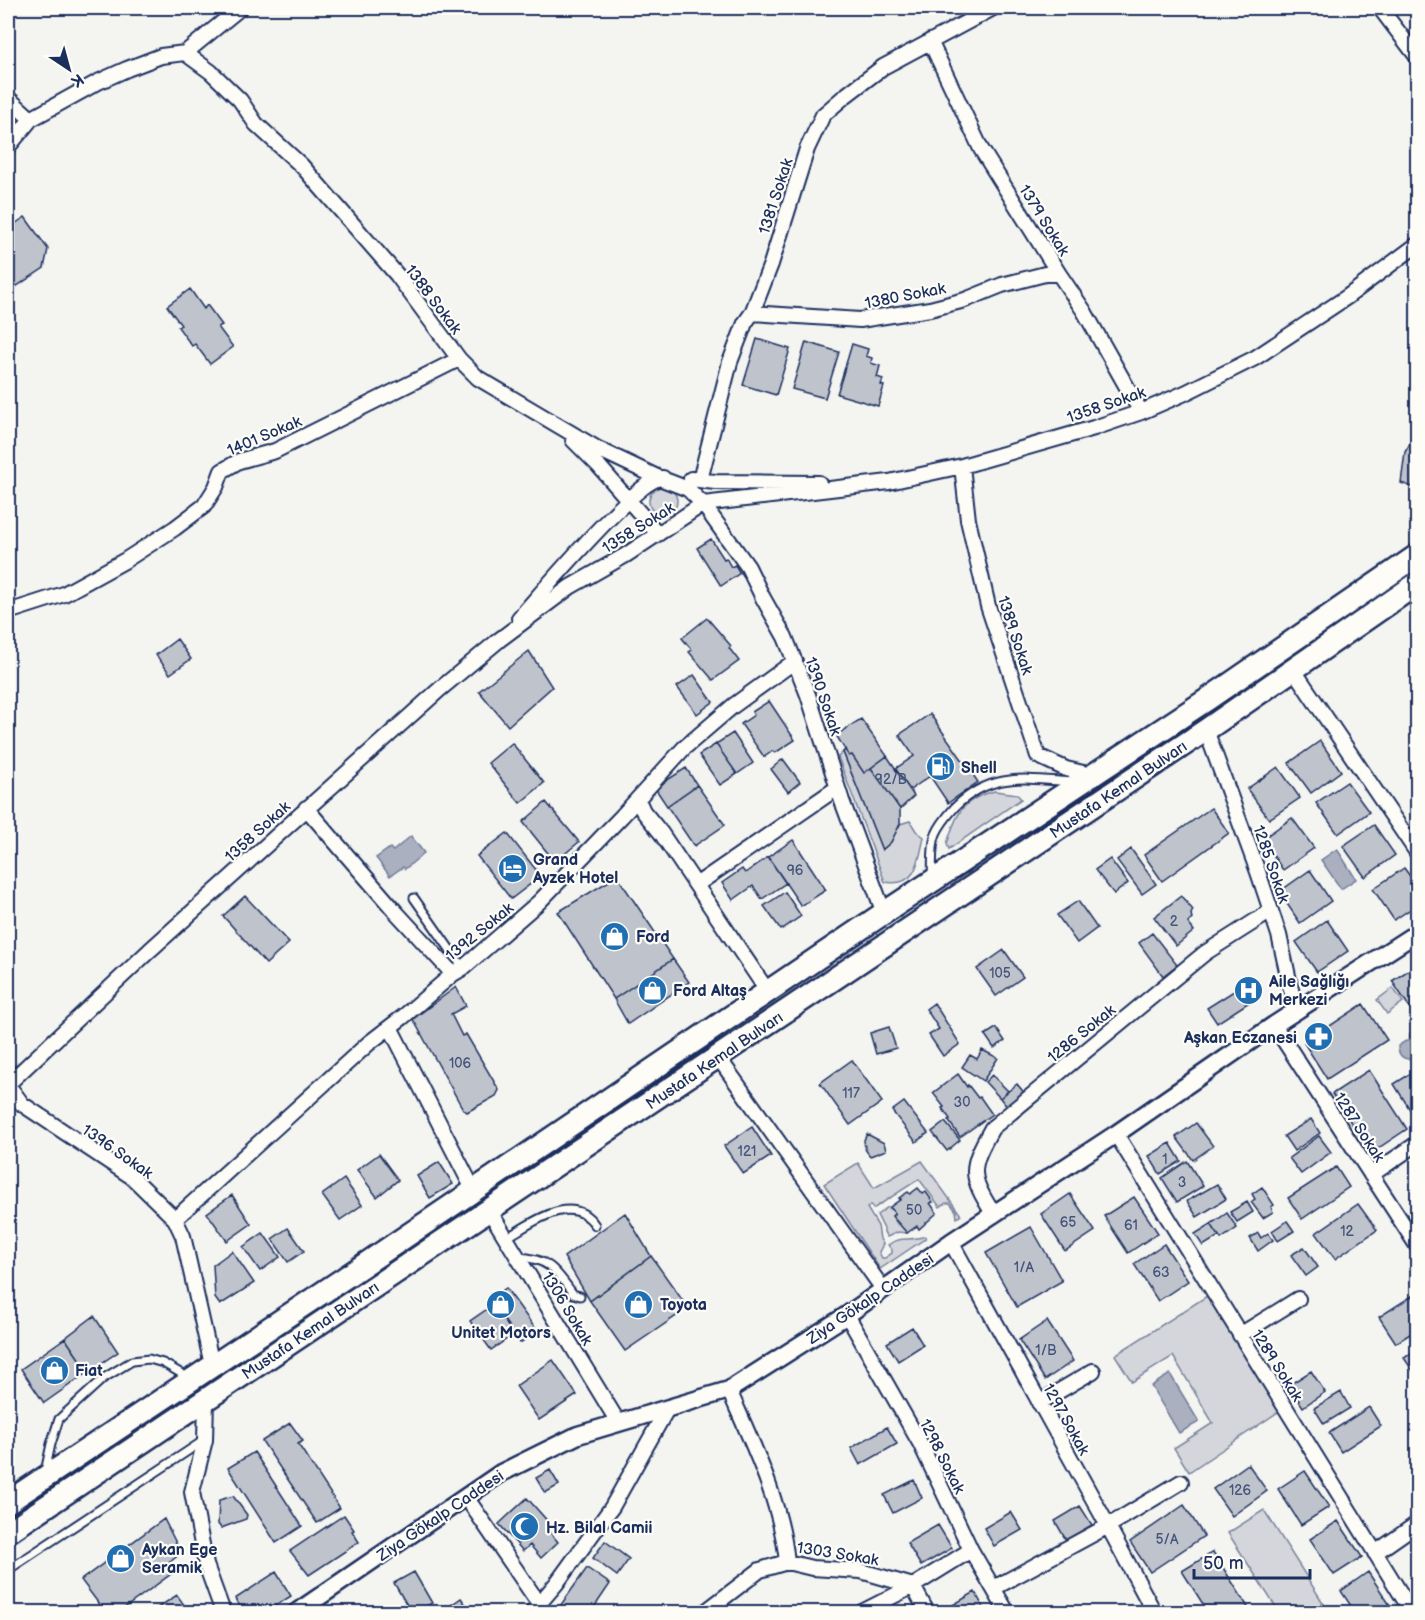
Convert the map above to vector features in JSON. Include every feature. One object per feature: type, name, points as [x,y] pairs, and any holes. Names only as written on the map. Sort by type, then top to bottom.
[{"type":"highway","name":"Mustafa Kemal Bulvarı","points":[[8,1502],[1418,555]]},
{"type":"highway","name":"Mustafa Kemal Bulvarı","points":[[8,1532],[1206,730],[1418,584]]},
{"type":"street","points":[[8,147],[32,119],[98,82],[127,69],[161,56],[185,53],[240,8]]},
{"type":"street","name":"1381 Sokak","points":[[700,480],[730,362],[771,264],[807,149],[824,115],[883,67],[993,8]]},
{"type":"street","points":[[1380,8],[1418,58]]},
{"type":"street","name":"1379 Sokak","points":[[930,41],[981,149],[1084,311],[1141,412]]},
{"type":"street","name":"1388 Sokak","points":[[185,53],[212,72],[240,100],[256,123],[302,166],[397,276],[459,359],[478,378],[598,449],[688,489],[703,504]]},
{"type":"street","points":[[8,98],[32,119]]},
{"type":"street","name":"1358 Sokak","points":[[8,1084],[150,950],[440,689],[499,640],[570,587],[703,504],[889,482],[962,466],[1141,412],[1255,358],[1347,297],[1418,244]]},
{"type":"street","name":"1380 Sokak","points":[[752,313],[871,319],[930,309],[965,300],[1002,285],[1045,274],[1059,274]]},
{"type":"street","name":"1401 Sokak","points":[[8,612],[64,594],[124,561],[175,528],[204,506],[216,487],[222,471],[239,460],[274,451],[459,359]]},
{"type":"street","points":[[561,428],[598,465],[658,534]]},
{"type":"street","name":"1389 Sokak","points":[[962,466],[968,520],[988,606],[1038,756],[1087,779]]},
{"type":"street","points":[[499,640],[628,500],[657,477],[857,485]]},
{"type":"street","name":"1390 Sokak","points":[[703,504],[748,567],[785,637],[808,695],[837,788],[884,913]]},
{"type":"street","name":"1392 Sokak","points":[[176,1219],[369,1043],[540,902],[638,800],[684,748],[733,706],[795,661]]},
{"type":"street","points":[[1293,669],[1418,854]]},
{"type":"street","name":"1285 Sokak","points":[[1206,730],[1279,934],[1296,1012]]},
{"type":"street","points":[[696,885],[837,788]]},
{"type":"street","points":[[638,800],[643,811],[661,833],[768,992]]},
{"type":"street","points":[[306,808],[395,911],[458,971]]},
{"type":"street","name":"1286 Sokak","points":[[994,1215],[977,1187],[974,1173],[977,1154],[992,1128],[1204,953],[1271,911]]},
{"type":"street","name":"Ziya Gökalp Caddesi","points":[[297,1612],[501,1473],[578,1435],[729,1390],[847,1315],[951,1242],[1116,1134],[1274,1025],[1418,932]]},
{"type":"street","name":"1287 Sokak","points":[[1274,1025],[1418,1247]]},
{"type":"street","points":[[390,1027],[474,1191]]},
{"type":"street","points":[[718,1057],[883,1289]]},
{"type":"street","name":"1396 Sokak","points":[[8,1084],[22,1104],[132,1177],[176,1219],[183,1236],[212,1365]]},
{"type":"street","name":"1289 Sokak","points":[[1116,1134],[1412,1612]]},
{"type":"street","points":[[1371,1175],[1418,1143]]},
{"type":"street","name":"1306 Sokak","points":[[489,1210],[618,1422]]},
{"type":"street","name":"1297 Sokak","points":[[951,1242],[1154,1612]]},
{"type":"street","points":[[1240,1335],[1298,1299]]},
{"type":"street","name":"1298 Sokak","points":[[847,1315],[920,1443],[971,1550],[1007,1612]]},
{"type":"street","points":[[1039,1403],[1093,1371]]},
{"type":"street","points":[[729,1390],[756,1451],[784,1536],[787,1562]]},
{"type":"street","points":[[206,1400],[205,1440],[192,1492],[206,1565],[223,1612]]},
{"type":"street","points":[[466,1497],[536,1609],[612,1507],[667,1410]]},
{"type":"street","points":[[994,1588],[1108,1526],[1181,1482]]},
{"type":"street","points":[[1375,1553],[1418,1523]]},
{"type":"street","points":[[862,1612],[913,1586],[971,1550]]},
{"type":"street","name":"1303 Sokak","points":[[705,1612],[760,1570],[787,1562],[812,1568],[861,1571],[913,1586]]},
{"type":"street","points":[[913,1586],[927,1612]]},
{"type":"lane","points":[[931,882],[934,836],[947,816],[965,797],[978,788],[996,782],[1025,779],[1087,779]]},
{"type":"lane","points":[[414,898],[458,971]]},
{"type":"lane","points":[[507,1238],[557,1210],[569,1209],[590,1217],[595,1225]]},
{"type":"lane","points":[[518,1257],[535,1258],[546,1262],[563,1279],[573,1294],[580,1296]]},
{"type":"lane","points":[[45,1477],[51,1444],[59,1419],[104,1378],[132,1361],[149,1359],[163,1363],[191,1379]]},
{"type":"lane","points":[[8,1570],[205,1440]]},
{"type":"shaded area","points":[[663,487],[673,491],[677,501],[673,511],[663,515],[653,511],[649,501],[653,491]]},
{"type":"shaded area","points":[[843,752],[882,850],[891,842],[900,824],[910,821],[916,831],[924,837],[915,870],[904,881],[885,882],[838,757]]},
{"type":"shaded area","points":[[995,791],[1017,794],[1021,799],[949,849],[947,844],[950,833],[962,809],[975,798]]},
{"type":"shaded area","points":[[1393,988],[1403,1002],[1387,1014],[1377,1000]]},
{"type":"shaded area","points":[[922,1161],[961,1215],[957,1218],[956,1211],[950,1203],[940,1207],[919,1179],[873,1209],[871,1205],[867,1208],[878,1226],[883,1244],[879,1252],[882,1258],[892,1253],[888,1245],[893,1242],[925,1236],[926,1238],[880,1269],[824,1184],[858,1163],[874,1188]]},
{"type":"shaded area","points":[[888,1207],[895,1213],[892,1216],[898,1225],[900,1223],[907,1233],[898,1232],[887,1237],[877,1215]]},
{"type":"shaded area","points":[[1207,1296],[1281,1410],[1189,1472],[1174,1448],[1213,1423],[1173,1356],[1132,1382],[1115,1355]]},
{"type":"shaded area","points":[[1264,1510],[1329,1612],[1279,1612],[1228,1533]]},
{"type":"water","points":[[411,836],[424,853],[405,869],[403,867],[390,876],[376,858],[390,848],[393,851]]},
{"type":"water","points":[[1337,849],[1356,879],[1341,889],[1321,860]]},
{"type":"water","points":[[1417,1031],[1417,1051],[1410,1059],[1405,1058],[1400,1054],[1398,1046],[1409,1039],[1410,1033],[1414,1034]]},
{"type":"water","points":[[1170,1374],[1199,1422],[1179,1433],[1151,1386]]},
{"type":"building","points":[[25,217],[48,249],[44,268],[8,292],[8,243],[12,240],[15,229],[12,226]]},
{"type":"building","points":[[190,289],[204,309],[207,305],[222,325],[218,327],[233,347],[210,364],[195,344],[192,346],[178,327],[181,325],[167,306]]},
{"type":"building","points":[[757,339],[790,349],[776,395],[743,385]]},
{"type":"building","points":[[806,342],[839,352],[825,398],[792,389]]},
{"type":"building","points":[[852,344],[868,349],[866,356],[872,358],[871,363],[880,366],[877,377],[883,379],[881,385],[884,386],[878,406],[837,394]]},
{"type":"building","points":[[1418,430],[1418,489],[1401,483],[1405,452]]},
{"type":"building","points":[[711,539],[724,559],[726,558],[731,567],[735,565],[740,573],[721,586],[697,548]]},
{"type":"building","points":[[707,618],[731,646],[729,648],[739,661],[713,680],[689,652],[692,650],[682,638]]},
{"type":"building","points":[[177,639],[191,659],[170,674],[156,655]]},
{"type":"building","points":[[529,651],[552,687],[508,726],[479,691]]},
{"type":"building","points":[[694,675],[713,702],[697,714],[677,687]]},
{"type":"building","points":[[769,701],[795,740],[764,757],[741,724],[754,715],[752,712]]},
{"type":"building","points":[[930,714],[978,782],[948,803],[930,776],[910,790],[895,769],[914,756],[899,735]]},
{"type":"building","points":[[861,719],[887,756],[864,773],[852,755],[849,756],[836,735]]},
{"type":"building","points":[[733,733],[753,763],[737,774],[716,744]]},
{"type":"building","points":[[1320,741],[1341,771],[1311,793],[1289,763]]},
{"type":"building","points":[[512,743],[544,783],[520,803],[488,763]]},
{"type":"building","points":[[716,744],[737,774],[720,785],[699,755]]},
{"type":"building","points":[[846,749],[864,773],[871,768],[900,809],[900,824],[891,842],[882,850],[843,752]]},
{"type":"building","points":[[887,756],[914,796],[900,809],[871,768]]},
{"type":"building","points":[[783,759],[800,782],[788,792],[771,769]]},
{"type":"building","points":[[1278,767],[1300,798],[1269,819],[1247,789]]},
{"type":"building","points":[[686,768],[697,785],[667,806],[655,788]]},
{"type":"building","points":[[1347,782],[1369,812],[1338,834],[1316,803]]},
{"type":"building","points":[[697,785],[725,825],[694,846],[667,806]]},
{"type":"building","points":[[546,802],[579,842],[555,862],[523,822]]},
{"type":"building","points":[[1211,808],[1229,833],[1162,881],[1144,855]]},
{"type":"building","points":[[1292,818],[1314,848],[1283,870],[1262,839]]},
{"type":"building","points":[[1374,825],[1395,855],[1365,877],[1343,846]]},
{"type":"building","points":[[507,833],[541,876],[511,899],[477,856]]},
{"type":"building","points":[[793,840],[826,890],[801,906],[768,857]]},
{"type":"building","points":[[1131,849],[1156,884],[1142,894],[1117,860]]},
{"type":"building","points":[[768,857],[786,883],[762,899],[753,886],[733,900],[722,883],[742,869],[745,873]]},
{"type":"building","points":[[1110,859],[1128,883],[1114,894],[1095,870]]},
{"type":"building","points":[[1404,868],[1418,887],[1418,904],[1394,920],[1373,889]]},
{"type":"building","points":[[1310,870],[1331,901],[1300,923],[1279,892]]},
{"type":"building","name":"Ford","points":[[617,876],[673,959],[614,999],[558,912]]},
{"type":"building","points":[[785,892],[801,916],[781,930],[764,906]]},
{"type":"building","points":[[245,896],[289,943],[266,964],[223,916]]},
{"type":"building","points":[[1181,896],[1193,910],[1192,919],[1188,923],[1194,931],[1176,946],[1154,917]]},
{"type":"building","points":[[1078,901],[1097,928],[1077,943],[1057,915]]},
{"type":"building","points":[[1327,920],[1348,951],[1317,972],[1296,942]]},
{"type":"building","points":[[1152,933],[1177,965],[1163,976],[1139,943]]},
{"type":"building","points":[[1004,950],[1023,977],[996,996],[977,969]]},
{"type":"building","name":"Ford Altaş","points":[[673,959],[689,982],[628,1024],[614,999]]},
{"type":"building","points":[[1418,964],[1418,1016],[1416,1017],[1392,981]]},
{"type":"building","points":[[1248,982],[1257,997],[1217,1023],[1207,1008]]},
{"type":"building","points":[[456,987],[466,1006],[451,1014],[462,1036],[466,1034],[499,1090],[496,1096],[467,1112],[463,1109],[413,1019]]},
{"type":"building","points":[[934,1003],[960,1044],[943,1056],[929,1035],[939,1029],[926,1009]]},
{"type":"building","points":[[1363,1004],[1387,1040],[1327,1079],[1304,1043]]},
{"type":"building","points":[[889,1027],[896,1048],[876,1054],[870,1033]]},
{"type":"building","points":[[996,1028],[1005,1041],[994,1048],[985,1035]]},
{"type":"building","points":[[982,1050],[998,1058],[983,1081],[962,1067],[970,1055],[977,1059]]},
{"type":"building","points":[[852,1060],[882,1102],[850,1125],[820,1083]]},
{"type":"building","points":[[1418,1069],[1418,1121],[1417,1121],[1394,1084]]},
{"type":"building","points":[[1369,1070],[1407,1129],[1371,1153],[1332,1094]]},
{"type":"building","points":[[958,1074],[967,1087],[968,1085],[978,1098],[980,1097],[992,1114],[960,1137],[948,1120],[950,1119],[942,1108],[944,1107],[933,1093]]},
{"type":"building","points":[[992,1075],[1008,1091],[1000,1098],[985,1082]]},
{"type":"building","points":[[1017,1084],[1026,1095],[1009,1109],[1000,1098]]},
{"type":"building","points":[[904,1102],[928,1133],[916,1142],[892,1111]]},
{"type":"building","points":[[1311,1119],[1320,1133],[1294,1151],[1284,1136]]},
{"type":"building","points":[[945,1122],[960,1140],[947,1151],[932,1132]]},
{"type":"building","points":[[1196,1123],[1213,1146],[1193,1160],[1176,1137]]},
{"type":"building","points":[[752,1127],[771,1156],[743,1174],[724,1146]]},
{"type":"building","points":[[867,1134],[884,1143],[886,1150],[870,1156],[865,1149],[864,1140]]},
{"type":"building","points":[[1319,1136],[1331,1152],[1301,1174],[1289,1158]]},
{"type":"building","points":[[1170,1143],[1181,1161],[1160,1174],[1149,1156]]},
{"type":"building","points":[[379,1154],[398,1180],[377,1197],[357,1170]]},
{"type":"building","points":[[1187,1161],[1203,1186],[1177,1202],[1162,1178]]},
{"type":"building","points":[[439,1162],[453,1184],[430,1198],[417,1176]]},
{"type":"building","points":[[1336,1167],[1349,1187],[1302,1219],[1288,1198]]},
{"type":"building","points":[[344,1179],[362,1205],[340,1220],[322,1195]]},
{"type":"building","points":[[1217,1184],[1226,1199],[1197,1217],[1187,1201]]},
{"type":"building","points":[[1262,1187],[1274,1205],[1271,1207],[1273,1212],[1263,1218],[1251,1202],[1255,1199],[1252,1194]]},
{"type":"building","points":[[918,1188],[923,1194],[926,1192],[937,1213],[919,1229],[917,1226],[907,1233],[892,1216],[895,1213],[890,1207],[901,1199],[899,1198]]},
{"type":"building","points":[[1070,1194],[1095,1231],[1065,1251],[1041,1214]]},
{"type":"building","points":[[232,1195],[251,1224],[227,1241],[207,1213]]},
{"type":"building","points":[[1134,1197],[1158,1233],[1128,1253],[1104,1216]]},
{"type":"building","points":[[1247,1202],[1253,1212],[1237,1222],[1230,1212]]},
{"type":"building","points":[[1358,1204],[1377,1230],[1335,1259],[1316,1233]]},
{"type":"building","name":"Toyota","points":[[625,1213],[651,1256],[590,1301],[564,1257]]},
{"type":"building","points":[[1227,1213],[1237,1228],[1221,1239],[1211,1224]]},
{"type":"building","points":[[1287,1221],[1294,1231],[1278,1241],[1272,1231]]},
{"type":"building","points":[[1211,1224],[1219,1236],[1203,1246],[1195,1234]]},
{"type":"building","points":[[1031,1227],[1062,1281],[1017,1307],[986,1253]]},
{"type":"building","points":[[288,1228],[304,1251],[288,1262],[272,1239]]},
{"type":"building","points":[[263,1233],[280,1257],[260,1271],[243,1247]]},
{"type":"building","points":[[1258,1233],[1261,1238],[1268,1233],[1273,1240],[1258,1251],[1250,1238]]},
{"type":"building","points":[[1164,1244],[1188,1281],[1158,1301],[1134,1264]]},
{"type":"building","points":[[1304,1247],[1318,1267],[1306,1276],[1291,1255]]},
{"type":"building","points":[[232,1251],[254,1283],[220,1305],[215,1298],[213,1265]]},
{"type":"building","name":"Toyota","points":[[651,1256],[688,1308],[625,1351],[590,1301]]},
{"type":"building","points":[[506,1288],[537,1331],[520,1343],[489,1300]]},
{"type":"building","points":[[1418,1292],[1418,1329],[1396,1343],[1379,1317]]},
{"type":"building","points":[[493,1305],[514,1334],[491,1350],[470,1321]]},
{"type":"building","name":"Fiat","points":[[94,1316],[118,1352],[88,1372],[65,1338]]},
{"type":"building","points":[[1047,1321],[1073,1361],[1045,1380],[1019,1340]]},
{"type":"building","points":[[912,1327],[923,1345],[898,1361],[887,1343]]},
{"type":"building","name":"Fiat","points":[[65,1338],[88,1372],[44,1403],[21,1369]]},
{"type":"building","points":[[1418,1349],[1418,1378],[1404,1358]]},
{"type":"building","points":[[553,1360],[577,1395],[539,1420],[516,1386]]},
{"type":"building","points":[[1311,1371],[1325,1392],[1303,1407],[1289,1385]]},
{"type":"building","points":[[1341,1392],[1350,1408],[1324,1424],[1314,1408]]},
{"type":"building","points":[[1369,1407],[1381,1426],[1341,1452],[1329,1433]]},
{"type":"building","points":[[290,1423],[303,1441],[298,1444],[340,1508],[317,1523],[262,1441]]},
{"type":"building","points":[[887,1427],[897,1444],[860,1465],[851,1448]]},
{"type":"building","points":[[254,1452],[302,1526],[276,1543],[228,1468]]},
{"type":"building","points":[[1248,1464],[1267,1491],[1232,1516],[1213,1489]]},
{"type":"building","points":[[550,1470],[559,1485],[545,1493],[536,1478]]},
{"type":"building","points":[[1305,1471],[1329,1507],[1301,1525],[1278,1489]]},
{"type":"building","points":[[914,1480],[922,1498],[893,1513],[884,1495]]},
{"type":"building","points":[[233,1496],[247,1515],[246,1519],[221,1528],[218,1524],[219,1500]]},
{"type":"building","name":"Hz. Bilal Camii","points":[[527,1498],[551,1525],[547,1529],[558,1542],[541,1558],[530,1545],[523,1551],[499,1524]]},
{"type":"building","points":[[1184,1505],[1204,1536],[1150,1572],[1130,1542]]},
{"type":"building","points":[[1080,1506],[1092,1525],[1066,1540],[1055,1521]]},
{"type":"building","points":[[1011,1512],[1022,1530],[994,1546],[984,1528]]},
{"type":"building","points":[[344,1515],[359,1542],[309,1575],[290,1551]]},
{"type":"building","points":[[164,1519],[181,1553],[165,1566],[171,1574],[119,1612],[105,1612],[81,1580]]},
{"type":"building","points":[[1338,1521],[1362,1557],[1334,1575],[1310,1539]]},
{"type":"building","points":[[938,1525],[952,1548],[921,1566],[907,1543]]},
{"type":"building","points":[[605,1541],[629,1559],[617,1576],[593,1558]]},
{"type":"building","points":[[1213,1552],[1248,1607],[1239,1612],[1208,1612],[1182,1571]]},
{"type":"building","points":[[587,1568],[610,1584],[591,1612],[563,1612],[558,1609]]},
{"type":"building","points":[[276,1572],[291,1596],[266,1612],[244,1612],[235,1599]]},
{"type":"building","points":[[414,1572],[432,1603],[416,1612],[411,1612],[394,1583]]},
{"type":"building","points":[[1368,1572],[1392,1608],[1386,1612],[1355,1612],[1341,1591]]},
{"type":"building","points":[[975,1592],[986,1612],[949,1612],[946,1609]]},
{"type":"building","points":[[177,1595],[189,1612],[151,1612]]},
{"type":"building","points":[[461,1598],[471,1612],[446,1612],[444,1610]]},
{"type":"place","name":"Shell","points":[[940,767]]},
{"type":"place","name":"Grand Ayzek Hotel","points":[[512,868]]},
{"type":"place","name":"Ford","points":[[615,936]]},
{"type":"place","name":"Ford Altaş","points":[[652,990]]},
{"type":"place","name":"Aile Sağlığı Merkezi","points":[[1248,990]]},
{"type":"place","name":"Aşkan Eczanesi","points":[[1318,1037]]},
{"type":"place","name":"Unitet Motors","points":[[501,1304]]},
{"type":"place","name":"Toyota","points":[[639,1304]]},
{"type":"place","name":"Fiat","points":[[54,1370]]},
{"type":"place","name":"Hz. Bilal Camii","points":[[525,1527]]},
{"type":"place","name":"Aykan Ege Seramik","points":[[121,1558]]}]
